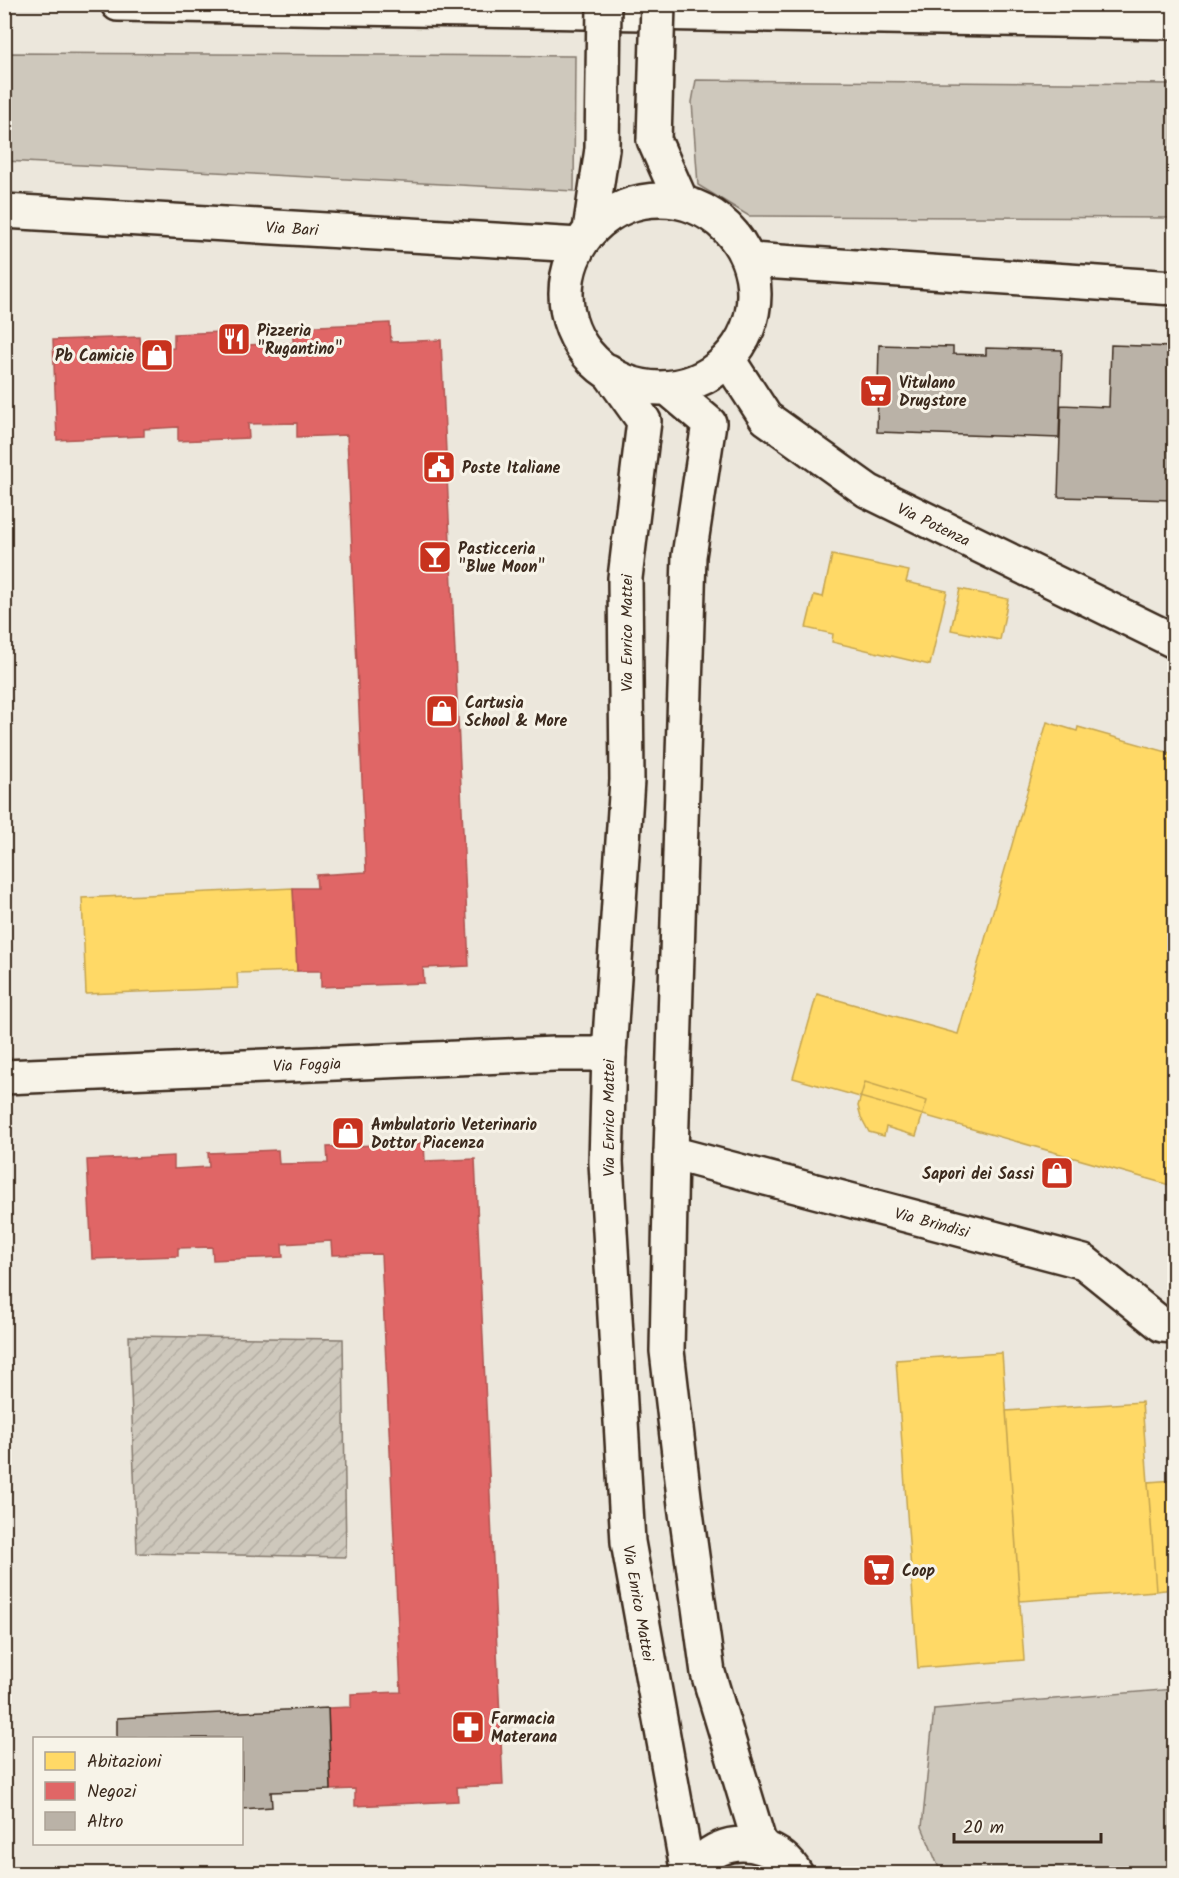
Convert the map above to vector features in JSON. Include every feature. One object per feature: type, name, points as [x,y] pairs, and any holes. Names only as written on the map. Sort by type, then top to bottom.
[{"type":"main road","points":[[118,4],[1174,22]]},
{"type":"main road","points":[[585,238],[602,149],[604,4]]},
{"type":"main road","points":[[658,4],[654,140],[681,201]]},
{"type":"main road","points":[[652,199],[681,201],[710,213],[732,232],[749,260],[756,302],[729,361],[702,381],[670,390],[637,387],[596,364],[582,349],[568,319],[565,290],[573,258],[585,238],[620,208],[652,199]]},
{"type":"main road","name":"Via Bari","points":[[4,211],[585,238]]},
{"type":"main road","points":[[749,260],[1174,288]]},
{"type":"main road","name":"Via Potenza","points":[[729,361],[766,418],[868,491],[1174,641]]},
{"type":"main road","name":"Via Enrico Mattei","points":[[608,371],[644,420],[625,578],[627,780],[609,1054],[606,1162],[628,1542],[690,1874]]},
{"type":"main road","points":[[670,390],[709,423],[689,556],[671,1153],[668,1351],[685,1505],[708,1673],[760,1845]]},
{"type":"main road","name":"Via Foggia","points":[[4,1077],[555,1054],[609,1054]]},
{"type":"main road","name":"Via Brindisi","points":[[671,1153],[1084,1262],[1162,1325],[1174,1326]]},
{"type":"main road","points":[[690,1874],[701,1861],[718,1849],[739,1844],[760,1845],[780,1855],[796,1874]]},
{"type":"shaded area","points":[[5,53],[575,56],[574,191],[5,161]]},
{"type":"shaded area","points":[[696,80],[1174,84],[1174,218],[749,216],[698,185],[692,102]]},
{"type":"shaded area","points":[[129,1336],[343,1339],[346,1557],[137,1553]]},
{"type":"shaded area","points":[[1174,1689],[1174,1873],[941,1873],[922,1827],[934,1709]]},
{"type":"building: Abitazioni","points":[[832,555],[909,571],[906,582],[947,591],[930,665],[832,642],[833,634],[806,628],[814,595],[823,597]]},
{"type":"building: Abitazioni","points":[[960,589],[1008,599],[1000,640],[951,630]]},
{"type":"building: Abitazioni","points":[[1047,722],[1077,731],[1078,727],[1174,754],[1173,1186],[793,1078],[817,994],[958,1034]]},
{"type":"building: Abitazioni","points":[[293,888],[297,971],[237,973],[238,988],[86,994],[82,898]]},
{"type":"building: Abitazioni","points":[[865,1082],[927,1101],[916,1136],[886,1127],[884,1136],[869,1132],[858,1106]]},
{"type":"building: Abitazioni","points":[[1002,1353],[1024,1660],[918,1668],[896,1360]]},
{"type":"building: Abitazioni","points":[[1142,1402],[1156,1591],[1020,1601],[1006,1411]]},
{"type":"building: Abitazioni","points":[[1174,1480],[1174,1589],[1156,1591],[1148,1482]]},
{"type":"building: Negozi","points":[[390,323],[391,342],[441,340],[469,966],[423,968],[424,983],[321,987],[321,971],[297,971],[293,888],[317,888],[316,875],[366,872],[347,435],[297,437],[297,423],[248,424],[249,438],[178,441],[178,427],[144,429],[144,436],[57,440],[53,340],[140,337],[141,350],[174,348],[174,334],[244,331],[245,345],[293,343],[293,327]]},
{"type":"building: Negozi","points":[[424,1143],[425,1161],[475,1159],[503,1785],[457,1787],[458,1801],[355,1806],[355,1789],[331,1790],[328,1708],[351,1707],[351,1694],[401,1692],[381,1254],[332,1255],[331,1241],[282,1244],[283,1257],[213,1260],[212,1247],[178,1248],[178,1256],[92,1259],[87,1160],[174,1156],[174,1169],[209,1167],[208,1153],[278,1150],[279,1164],[328,1163],[327,1147]]},
{"type":"building: Altro","points":[[879,345],[953,347],[953,354],[986,355],[986,348],[1062,350],[1059,438],[877,432]]},
{"type":"building: Altro","points":[[1111,345],[1174,347],[1174,500],[1058,497],[1061,405],[1109,407]]},
{"type":"building: Altro","points":[[328,1708],[331,1790],[271,1792],[272,1807],[243,1809],[243,1737],[117,1737],[117,1718]]},
{"type":"place","name":"Pizzeria \"Rugantino\"","points":[[234,339]]},
{"type":"place","name":"Pb Camicie","points":[[157,355]]},
{"type":"place","name":"Vitulano Drugstore","points":[[876,391]]},
{"type":"place","name":"Poste Italiane","points":[[439,467]]},
{"type":"place","name":"Pasticceria \"Blue Moon\"","points":[[435,557]]},
{"type":"place","name":"Cartusia School & More","points":[[442,711]]},
{"type":"place","name":"Ambulatorio Veterinario Dottor Piacenza","points":[[348,1133]]},
{"type":"place","name":"Sapori dei Sassi","points":[[1057,1173]]},
{"type":"place","name":"Coop","points":[[879,1570]]},
{"type":"place","name":"Farmacia Materana","points":[[468,1727]]}]
